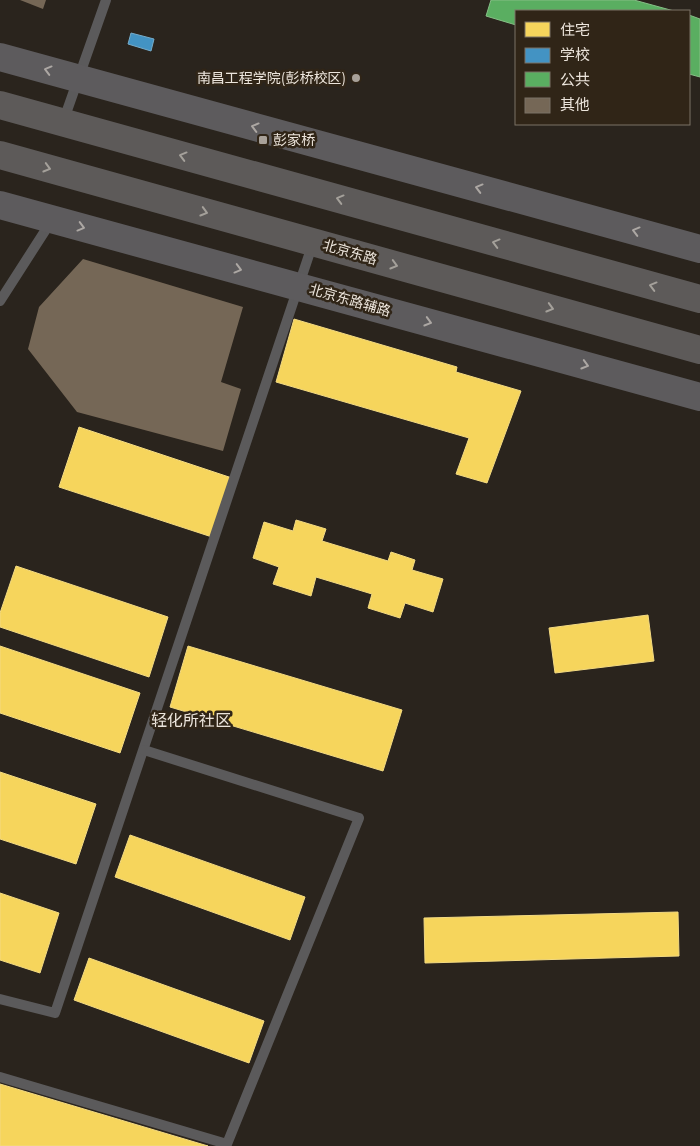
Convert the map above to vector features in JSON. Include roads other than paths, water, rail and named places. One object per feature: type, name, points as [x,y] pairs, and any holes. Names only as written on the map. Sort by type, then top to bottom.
[{"type":"main road","points":[[0,57],[700,249]]},
{"type":"main road","points":[[0,106],[700,299]]},
{"type":"main road","name":"北京东路","points":[[0,155],[700,350]]},
{"type":"main road","name":"北京东路辅路","points":[[0,205],[700,397]]},
{"type":"lane","points":[[63,123],[106,0]]},
{"type":"lane","points":[[0,302],[53,219]]},
{"type":"lane","points":[[0,1000],[55,1013],[313,242]]},
{"type":"lane","points":[[0,1077],[227,1144],[359,818],[144,750]]},
{"type":"place","name":"南昌工程学院(彭桥校区)","points":[[356,78]]},
{"type":"place","name":"彭家桥","points":[[263,140]]},
{"type":"district","name":"轻化所社区","points":[[191,720]]}]
